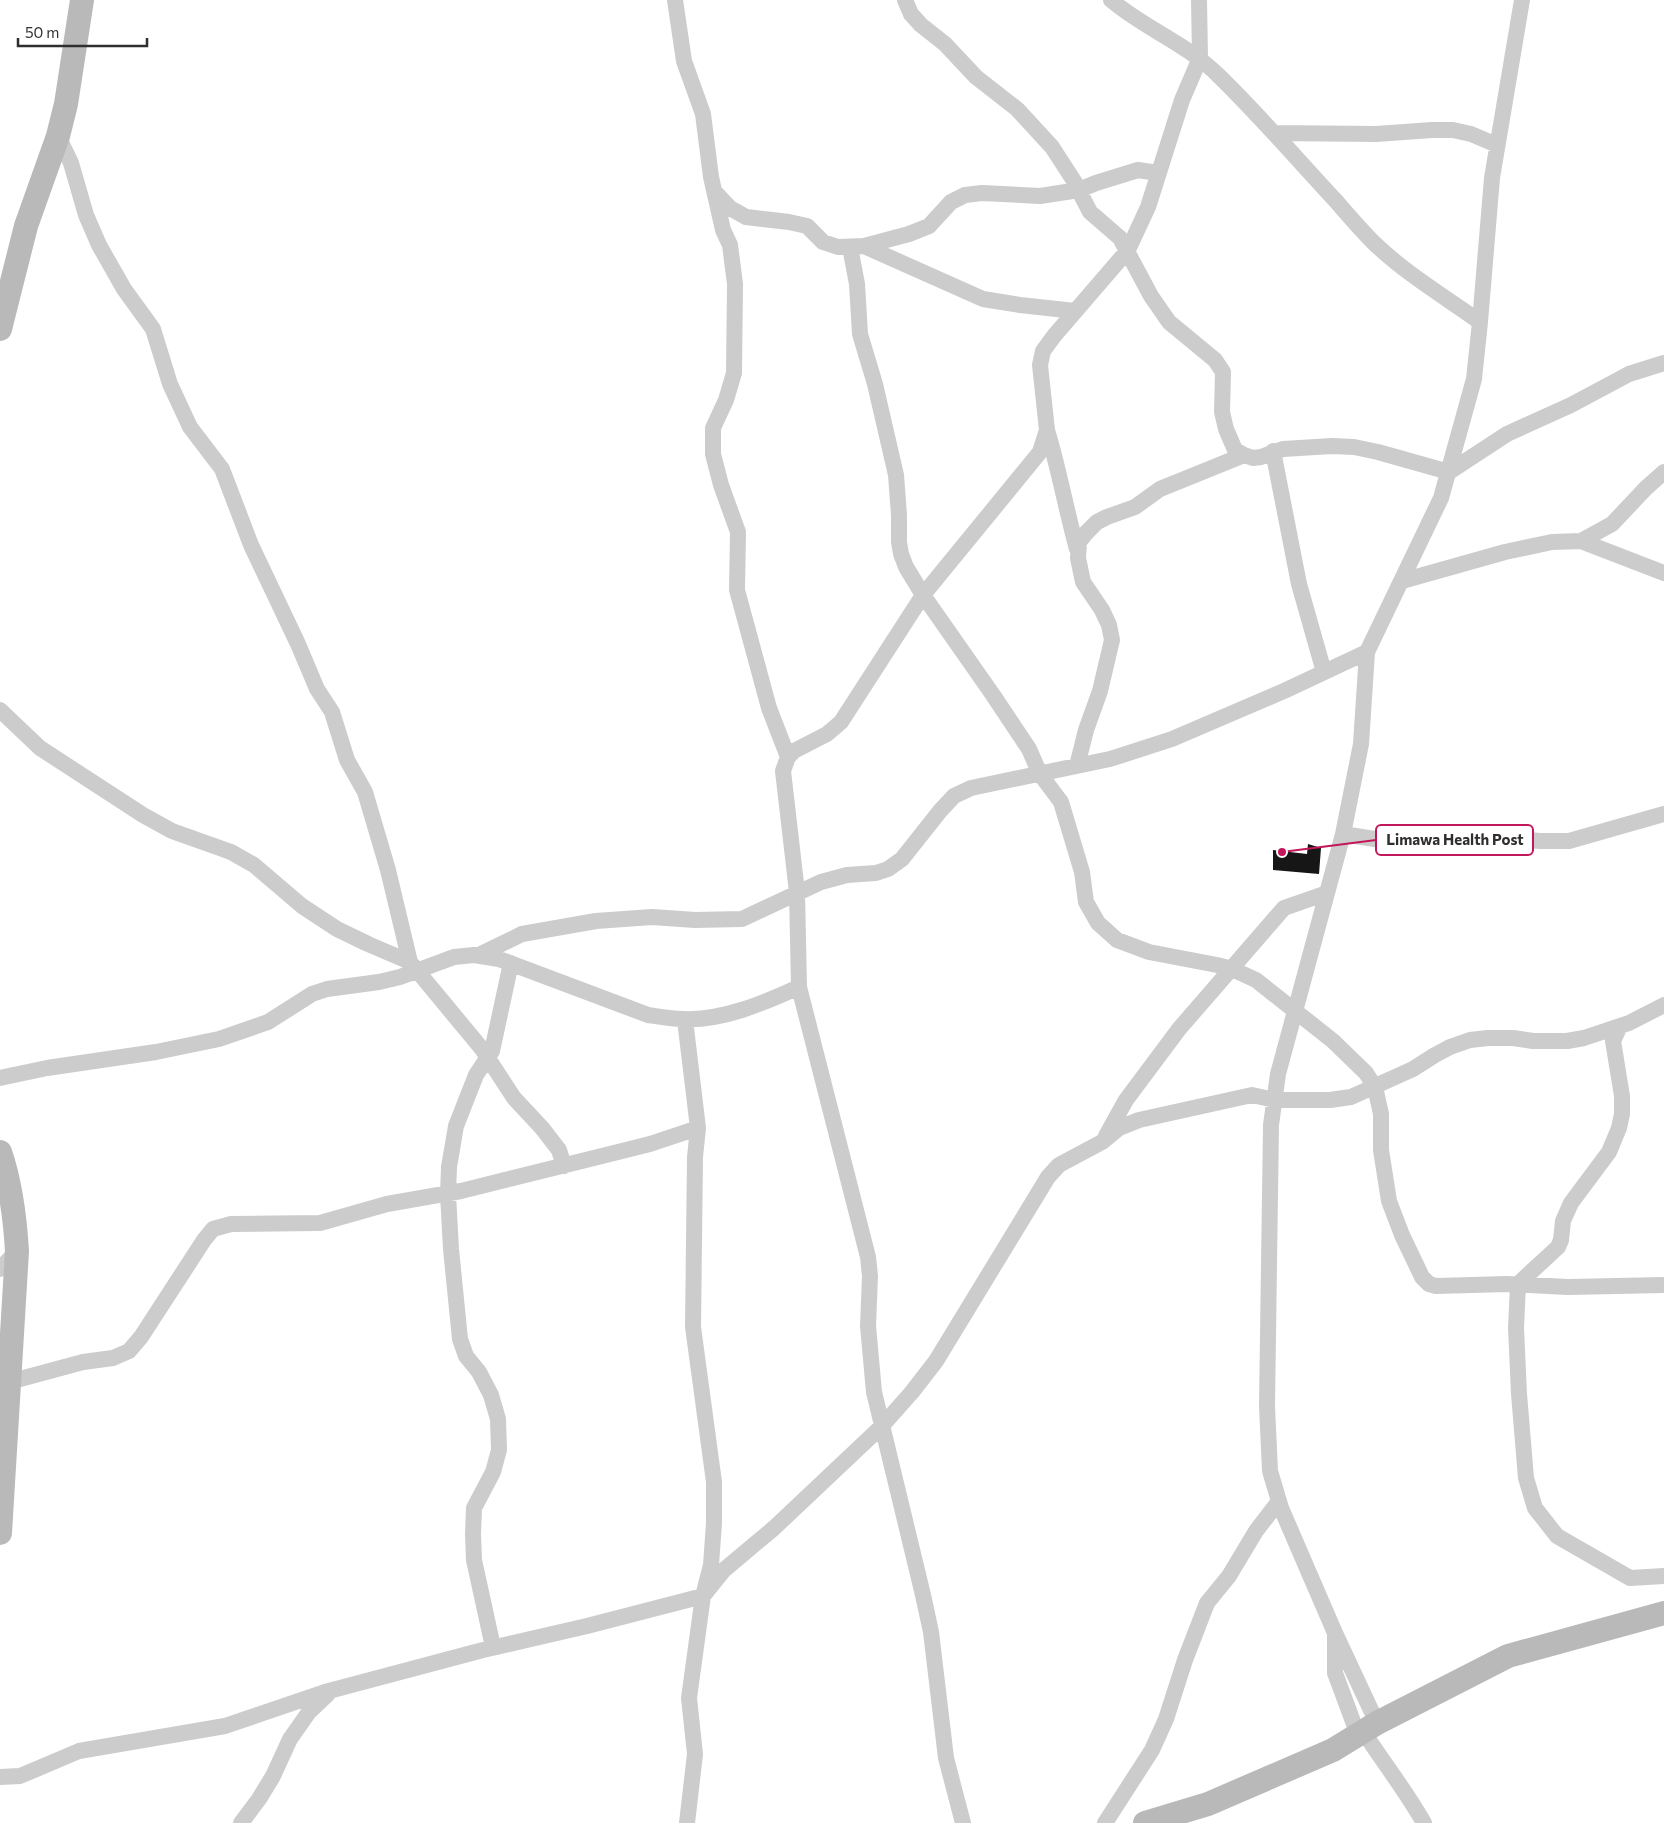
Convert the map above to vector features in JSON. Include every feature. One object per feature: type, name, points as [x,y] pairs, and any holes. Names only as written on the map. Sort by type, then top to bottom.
[{"type":"street","points":[[0,328],[26,226],[58,136],[66,104],[82,0]]},
{"type":"street","points":[[675,0],[684,61],[703,114],[714,191],[723,230],[730,245],[733,260],[735,284],[734,373],[726,400],[713,428],[713,454],[721,485],[738,532],[737,590],[769,708],[788,757]]},
{"type":"street","points":[[905,0],[911,14],[920,25],[945,44],[976,77],[1017,109],[1052,147],[1079,190],[1090,212],[1120,238],[1151,296],[1169,322],[1215,360],[1223,372],[1221,404],[1226,429],[1235,450],[1244,456],[1261,457],[1273,451],[1283,449],[1332,446],[1354,447],[1449,472],[1507,434],[1571,405],[1629,374],[1664,363]]},
{"type":"street","points":[[1111,0],[1200,58],[1274,134],[1374,243],[1400,265],[1480,322]]},
{"type":"street","points":[[1077,766],[1086,730],[1100,691],[1112,640],[1109,625],[1102,610],[1083,582],[1078,549],[1069,521],[1058,464],[1047,430],[1040,366],[1043,351],[1128,250],[1148,207],[1182,100],[1200,58],[1199,0]]},
{"type":"street","points":[[1366,1729],[1335,1633],[1279,1501],[1270,1471],[1266,1406],[1271,1125],[1278,1074],[1343,834],[1361,744],[1367,652],[1441,498],[1474,379],[1492,178],[1522,0]]},
{"type":"street","points":[[1274,134],[1376,134],[1453,130],[1471,134],[1497,145]]},
{"type":"street","points":[[58,136],[71,163],[86,215],[99,245],[124,289],[153,329],[170,384],[190,427],[222,469],[251,545],[317,689],[332,712],[347,760],[364,792],[388,870],[414,967]]},
{"type":"street","points":[[714,191],[730,208],[746,217],[807,226],[823,242],[838,247],[857,247],[909,234],[929,226],[951,202],[965,195],[982,193],[1040,196],[1079,190],[1096,182],[1138,170],[1158,173]]},
{"type":"street","points":[[857,247],[983,299],[1020,306],[1075,311]]},
{"type":"street","points":[[857,247],[860,334],[875,384],[896,475],[901,554],[906,567],[923,595],[1029,749],[1040,774],[1061,802],[1082,872],[1086,902],[1098,923],[1117,940],[1149,952],[1232,969],[1256,980],[1333,1041],[1366,1073],[1374,1087],[1381,1114],[1382,1150],[1389,1201],[1402,1235],[1422,1277],[1429,1284],[1436,1286],[1518,1284],[1568,1287],[1664,1285]]},
{"type":"street","points":[[963,1823],[946,1758],[931,1632],[881,1428],[874,1392],[868,1326],[870,1276],[868,1257],[799,987],[797,892],[783,770],[788,757],[794,751],[827,734],[841,722],[923,595],[1040,452],[1047,430]]},
{"type":"street","points":[[1273,451],[1299,584],[1324,672]]},
{"type":"street","points":[[1078,549],[1079,542],[1098,522],[1135,507],[1160,489],[1244,456]]},
{"type":"street","points":[[1581,541],[1612,524],[1664,472]]},
{"type":"street","points":[[1402,581],[1505,552],[1552,542],[1581,541],[1664,573]]},
{"type":"street","points":[[478,955],[522,934],[596,921],[652,917],[695,920],[742,919],[821,882],[847,875],[876,873],[888,870],[902,859],[954,796],[971,788],[1110,759],[1172,739],[1284,691],[1367,652]]},
{"type":"street","points":[[0,710],[40,748],[143,815],[172,831],[231,852],[254,865],[302,906],[337,929],[414,967],[488,1057],[514,1098],[542,1128],[559,1150],[564,1166]]},
{"type":"street","points":[[1343,834],[1387,841],[1430,842],[1475,838],[1540,841],[1569,840],[1664,814]]},
{"type":"street","points":[[1102,1142],[1126,1100],[1179,1029],[1284,908],[1327,893]]},
{"type":"street","points":[[0,1078],[47,1068],[156,1052],[219,1039],[268,1022],[312,994],[327,989],[379,982],[414,967],[454,957],[478,955],[499,959],[648,1015],[685,1020],[740,1011],[764,1003],[799,987]]},
{"type":"street","points":[[493,1647],[474,1560],[473,1534],[474,1508],[493,1472],[499,1450],[498,1419],[491,1395],[479,1372],[466,1356],[460,1339],[451,1249],[448,1167],[456,1126],[476,1075],[492,1051],[511,963]]},
{"type":"street","points":[[0,1777],[20,1776],[79,1751],[226,1726],[331,1690],[493,1647],[587,1626],[703,1596],[724,1570],[774,1528],[881,1428],[936,1361],[1048,1178],[1060,1165],[1102,1142],[1119,1128],[1139,1120],[1252,1095],[1275,1100],[1330,1100],[1351,1097],[1413,1070],[1442,1051],[1470,1040],[1513,1038],[1533,1041],[1567,1041],[1584,1038],[1620,1026],[1664,1005]]},
{"type":"street","points":[[685,1020],[698,1128],[695,1157],[693,1327],[714,1482],[714,1523],[710,1565],[703,1596],[689,1698],[695,1754],[686,1823]]},
{"type":"street","points":[[1620,1026],[1613,1041],[1622,1096],[1622,1114],[1619,1128],[1609,1152],[1571,1203],[1563,1221],[1561,1240],[1558,1246],[1518,1284],[1516,1328],[1519,1394],[1526,1478],[1535,1508],[1557,1536],[1630,1578],[1664,1576]]},
{"type":"street","points":[[1252,1095],[1278,1074]]},
{"type":"street","points":[[9,1382],[83,1362],[113,1358],[129,1351],[141,1337],[213,1229],[231,1224],[246,1223],[320,1223],[387,1204],[448,1194],[564,1166],[650,1144],[698,1128]]},
{"type":"street","points":[[0,1152],[7,1172],[17,1251],[0,1533]]},
{"type":"street","points":[[0,1269],[17,1251]]},
{"type":"street","points":[[1105,1823],[1152,1750],[1163,1726],[1207,1603],[1228,1576],[1256,1531],[1279,1501]]},
{"type":"street","points":[[1145,1823],[1208,1804],[1333,1750],[1366,1729],[1508,1656],[1664,1613]]},
{"type":"street","points":[[1335,1633],[1333,1654],[1335,1673],[1366,1729],[1424,1823]]},
{"type":"street","points":[[241,1823],[273,1776],[290,1739],[309,1712],[331,1690]]},
{"type":"building","points":[[1308,844],[1321,848],[1319,874],[1273,870],[1273,850],[1307,854]]},
{"type":"place","name":"Limawa Health Post","points":[[1282,852]]}]
